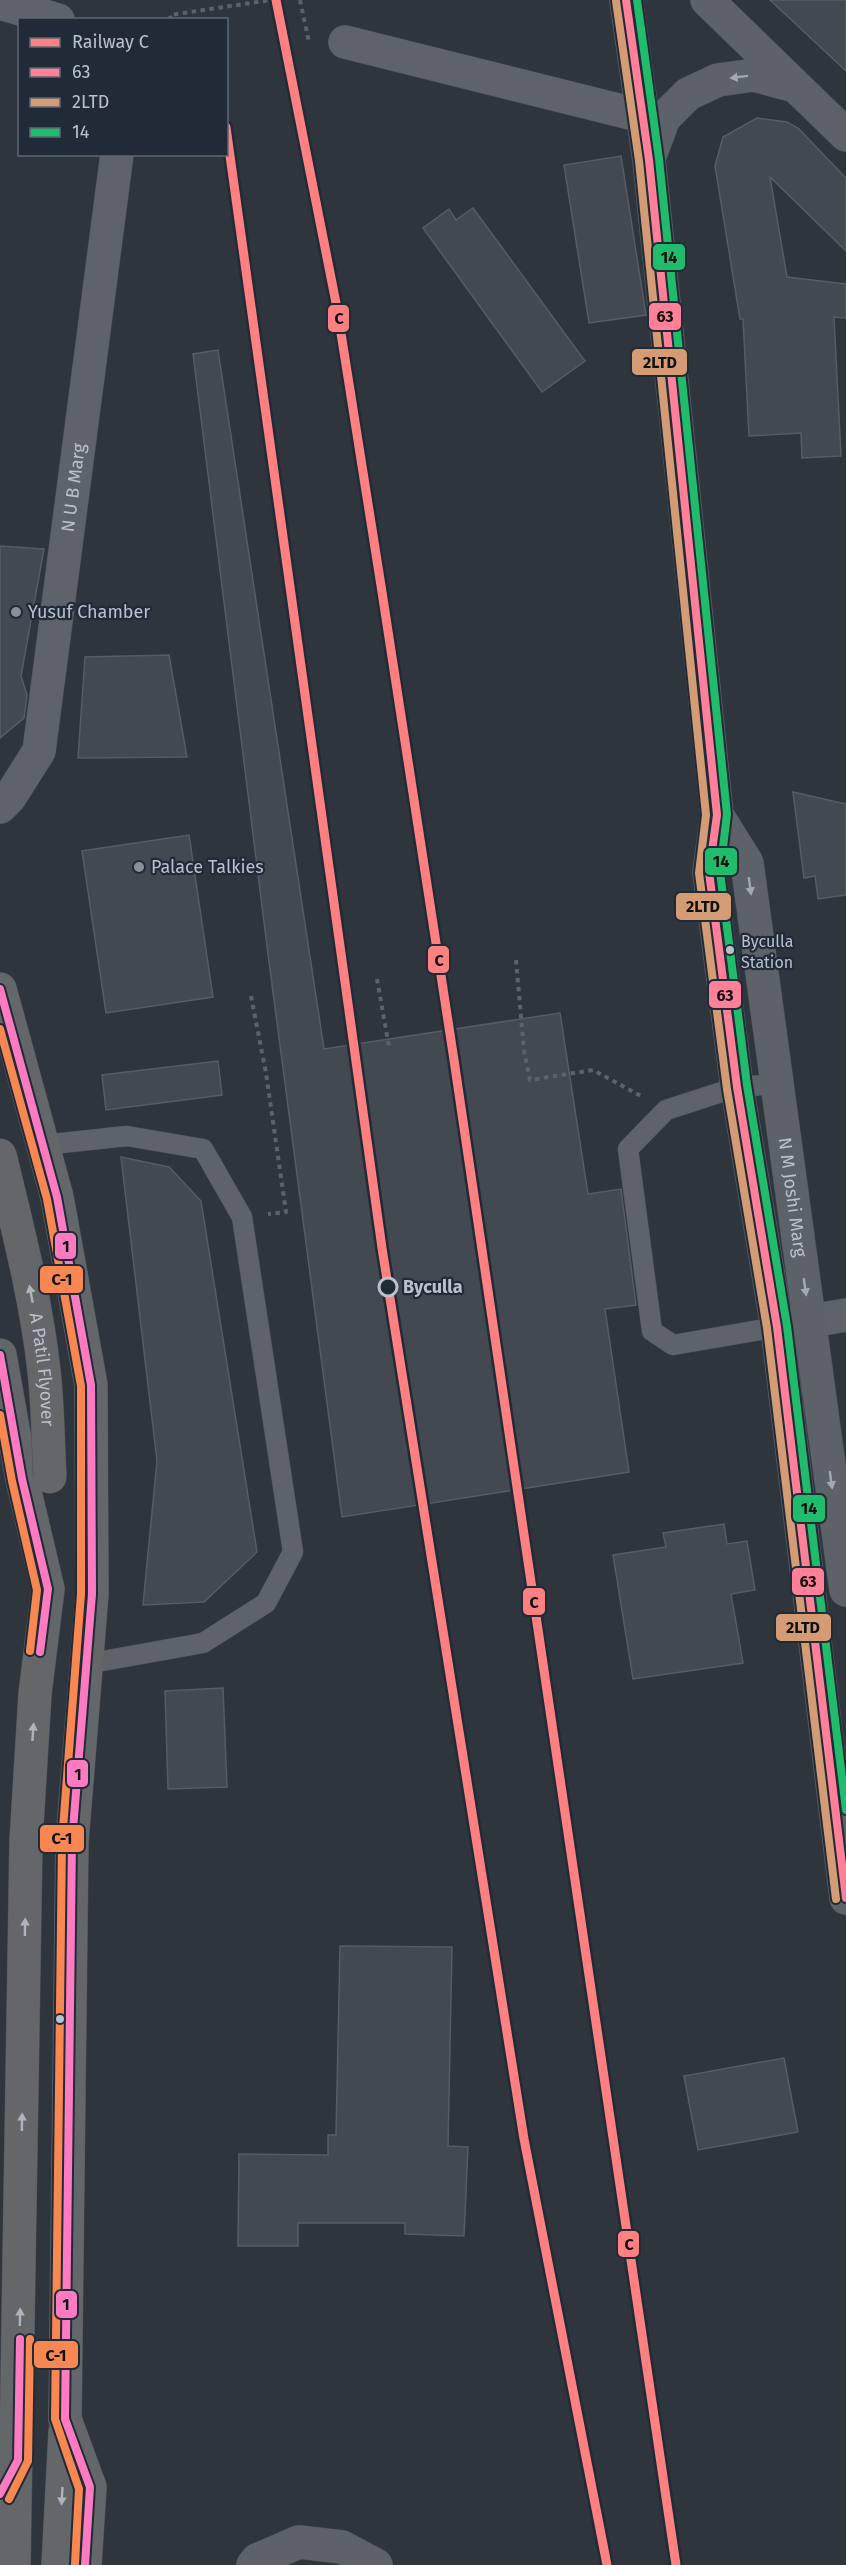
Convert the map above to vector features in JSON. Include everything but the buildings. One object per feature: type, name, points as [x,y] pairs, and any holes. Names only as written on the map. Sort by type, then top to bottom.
[{"type":"highway","points":[[0,989],[57,1197],[91,1385],[92,1594],[72,1842],[65,2419],[58,2565]]},
{"type":"highway","name":"A Patil Flyover","points":[[0,1155],[20,1238],[44,1373],[24,1479],[48,1589],[35,1694],[26,1841],[9,2460],[15,2554]]},
{"type":"highway","points":[[0,1355],[24,1479]]},
{"type":"highway","points":[[65,2419],[90,2487],[85,2565]]},
{"type":"highway","points":[[0,2494],[9,2460]]},
{"type":"main road","name":"N M Joshi Marg","points":[[626,0],[649,160],[717,815],[709,872],[737,1087],[777,1327],[843,1848],[846,1898]]},
{"type":"main road","points":[[707,0],[846,135]]},
{"type":"main road","points":[[649,160],[664,118],[688,94],[718,80],[754,75],[796,87]]},
{"type":"main road","name":"N M Joshi Marg","points":[[717,815],[747,863],[846,1590]]},
{"type":"main road","points":[[253,2565],[257,2560],[299,2542],[342,2547],[376,2565]]},
{"type":"street","points":[[0,3],[51,18]]},
{"type":"street","points":[[345,42],[642,116]]},
{"type":"street","name":"N U B Marg","points":[[0,807],[10,797],[39,751],[117,156]]},
{"type":"street","points":[[777,1327],[846,1315]]},
{"type":"lane","points":[[777,1327],[673,1345],[652,1331],[628,1149],[666,1110],[737,1087],[778,1084]]},
{"type":"lane","points":[[43,1145],[127,1136],[203,1149],[242,1217],[293,1552],[266,1603],[203,1643],[86,1664]]},
{"type":"path","points":[[171,17],[271,0]]},
{"type":"path","points":[[516,960],[524,1051],[530,1080],[593,1070],[666,1110]]},
{"type":"path","points":[[377,979],[389,1047]]},
{"type":"path","points":[[242,1217],[286,1212],[266,1073],[251,996]]},
{"type":"rail line","name":"C","points":[[276,0],[337,308],[382,592],[454,1060],[676,2565]]},
{"type":"rail line","name":"C","points":[[228,141],[382,1248],[524,2139],[607,2565]]},
{"type":"transit line","name":"63","points":[[626,0],[649,160],[717,815],[709,872],[737,1087],[777,1327],[846,1898]]},
{"type":"transit line","name":"14","points":[[637,0],[659,159],[727,814],[720,872],[747,1085],[787,1326],[846,1810]]},
{"type":"transit line","name":"2LTD","points":[[616,1],[639,161],[706,815],[699,873],[727,1089],[767,1328],[836,1899]]},
{"type":"transit line","name":"1","points":[[0,989],[57,1197],[91,1385],[92,1594],[72,1842],[65,2419],[90,2487],[85,2565]]},
{"type":"transit line","name":"C-1","points":[[0,1029],[47,1199],[81,1386],[81,1594],[62,1842],[55,2419],[79,2489],[75,2564]]},
{"type":"transit line","name":"1","points":[[0,1355],[22,1479],[48,1589],[40,1652]]},
{"type":"transit line","name":"C-1","points":[[0,1415],[12,1481],[37,1590],[30,1651]]},
{"type":"transit line","name":"1","points":[[0,2494],[18,2460],[20,2339]]},
{"type":"transit line","name":"C-1","points":[[9,2499],[28,2461],[30,2339]]},
{"type":"place","name":"Yusuf Chamber","points":[[16,612]]},
{"type":"place","name":"Palace Talkies","points":[[139,867]]},
{"type":"place","name":"Byculla Station","points":[[730,950]]},
{"type":"place","name":"Byculla","points":[[388,1287]]}]
